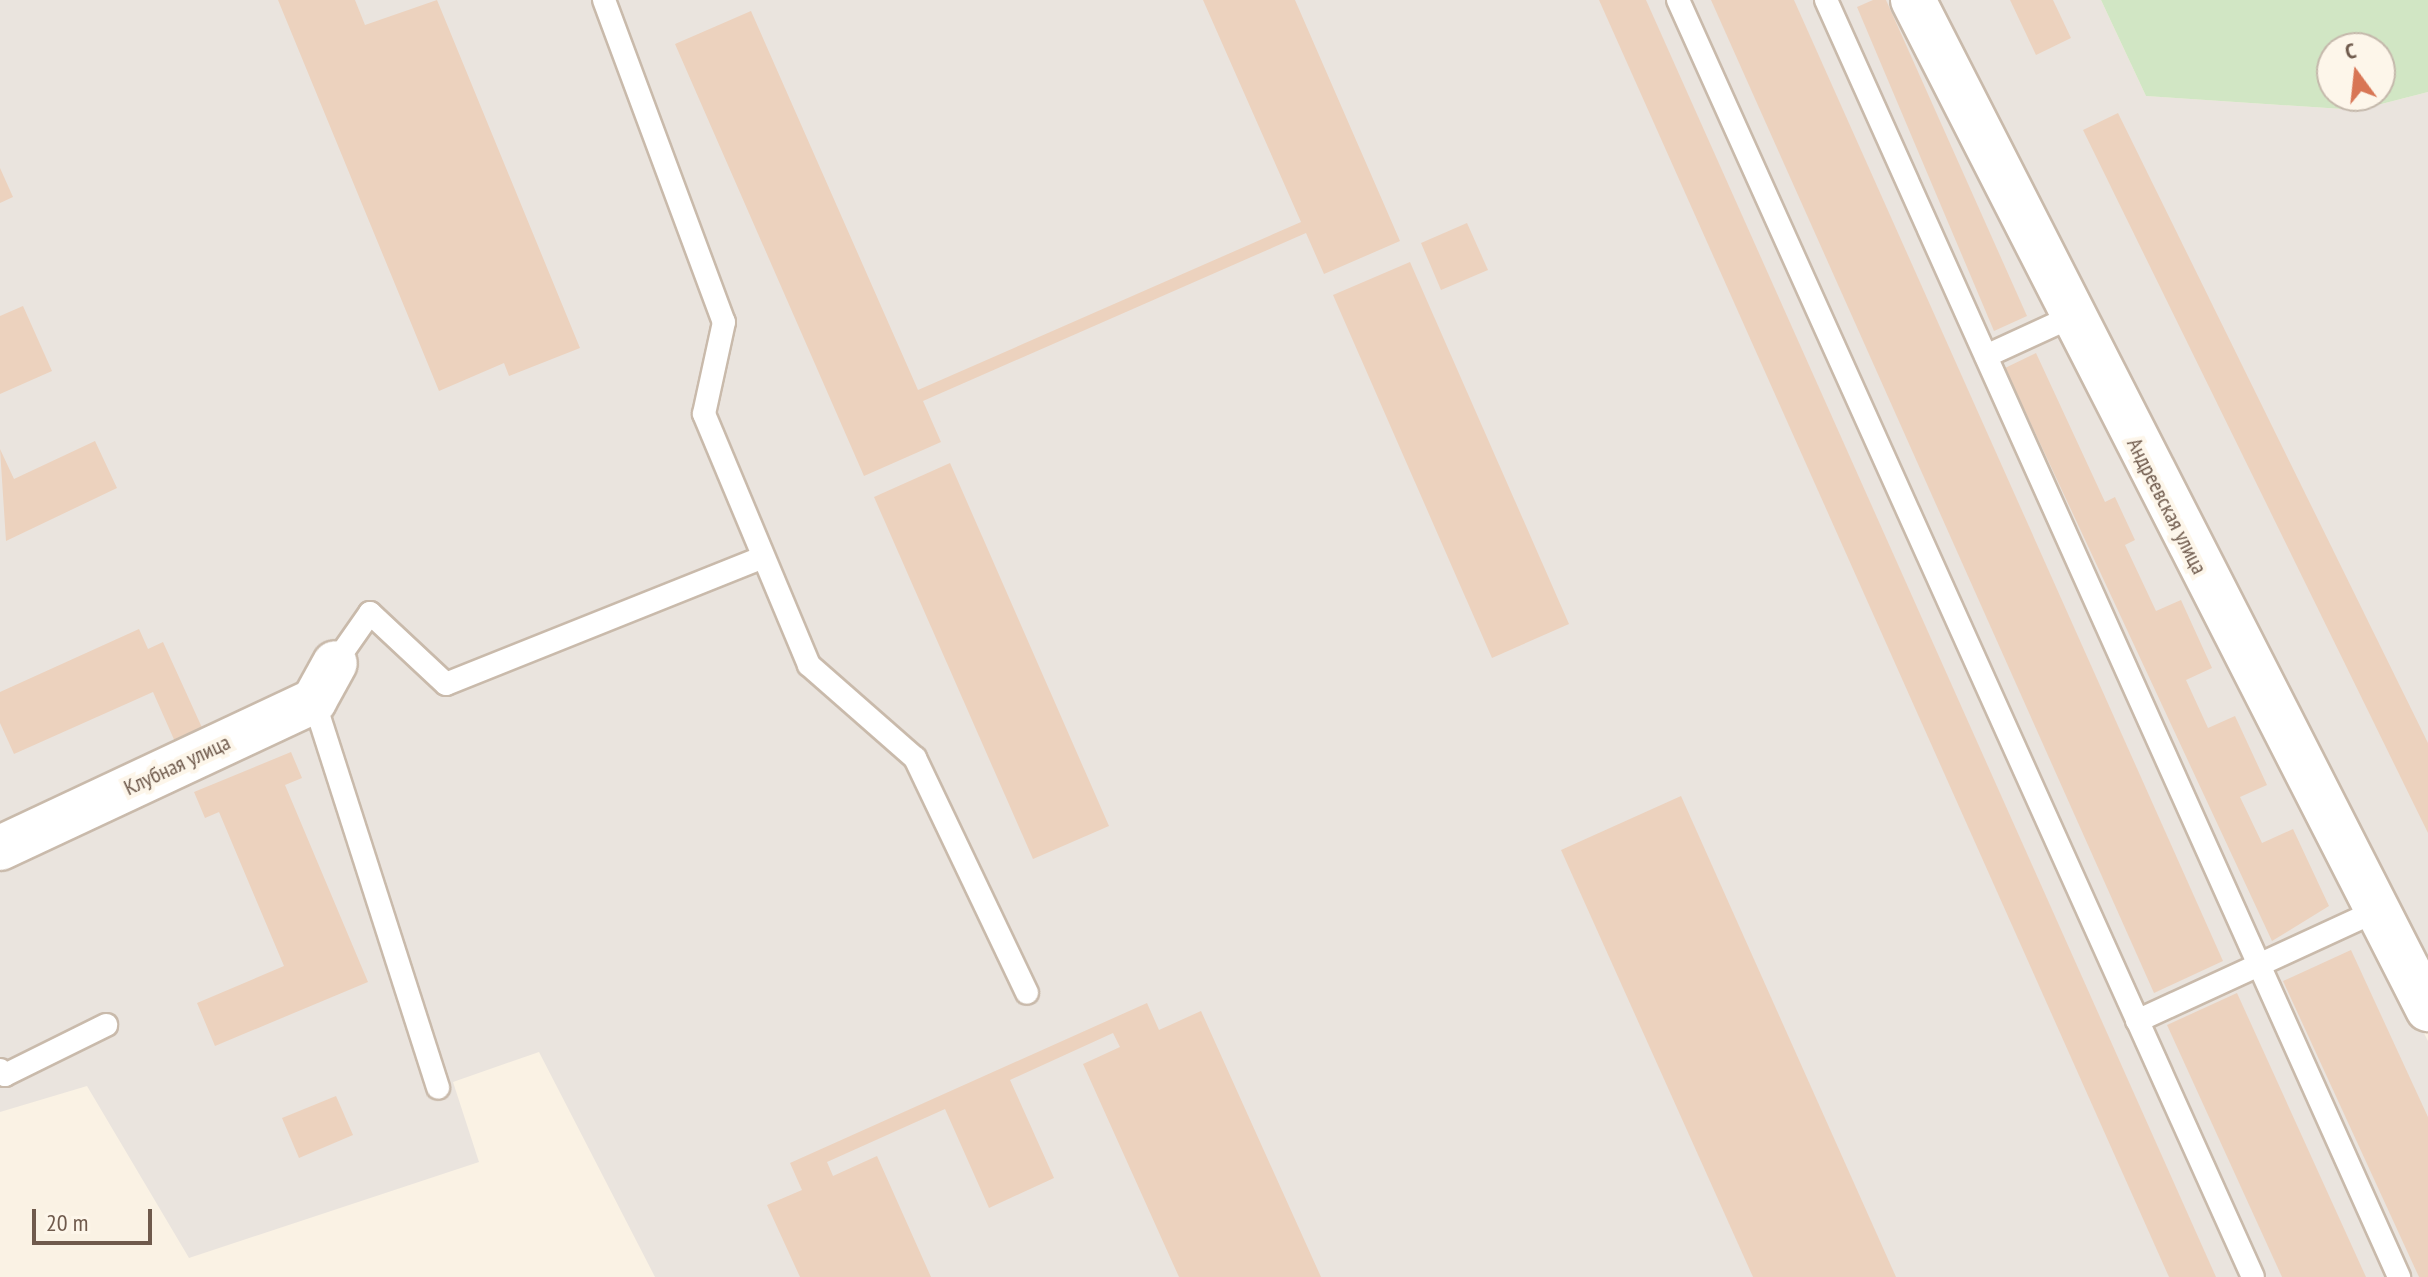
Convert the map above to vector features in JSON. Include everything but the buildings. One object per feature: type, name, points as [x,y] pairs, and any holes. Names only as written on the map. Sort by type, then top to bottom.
[{"type":"street","name":"Андреевская улица","points":[[1913,0],[2071,317],[2428,1009]]},
{"type":"street","points":[[314,701],[335,663]]},
{"type":"street","name":"Клубная улица","points":[[0,848],[314,701]]},
{"type":"lane","points":[[604,0],[724,322],[704,414],[809,665],[915,758],[1027,993]]},
{"type":"lane","points":[[1678,0],[2253,1277]]},
{"type":"lane","points":[[1826,0],[2399,1277]]},
{"type":"lane","points":[[1986,356],[2071,317]]},
{"type":"lane","points":[[335,663],[370,613],[446,684],[763,557]]},
{"type":"lane","points":[[314,701],[438,1088]]},
{"type":"lane","points":[[2137,1021],[2376,911]]},
{"type":"lane","points":[[0,1070],[5,1075],[106,1025]]},
{"type":"shaded area","points":[[0,0],[2101,0],[2146,96],[2316,107],[2316,112],[2396,112],[2396,100],[2428,92],[2428,980],[2405,996],[2428,1041],[2428,1277],[655,1277],[539,1052],[453,1082],[479,1162],[189,1258],[87,1086],[0,1112]]},
{"type":"green space","points":[[2101,0],[2428,0],[2428,92],[2396,100],[2396,32],[2316,32],[2316,107],[2146,96]]}]
